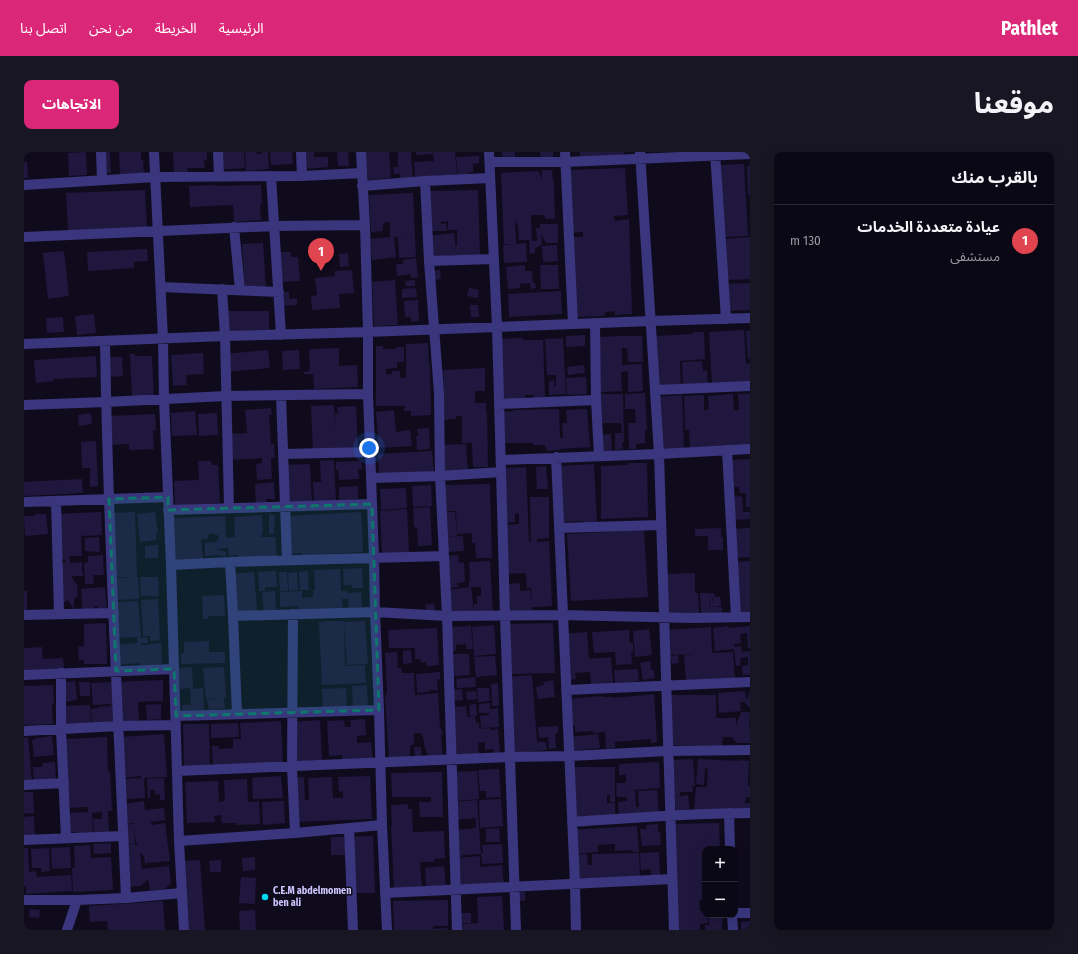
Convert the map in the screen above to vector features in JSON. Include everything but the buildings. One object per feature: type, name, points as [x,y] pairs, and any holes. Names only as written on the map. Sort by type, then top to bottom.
[{"type":"street","points":[[101,152],[102,180]]},
{"type":"street","points":[[154,152],[161,287],[179,841],[184,930]]},
{"type":"street","points":[[218,152],[219,176]]},
{"type":"street","points":[[301,152],[302,176]]},
{"type":"street","points":[[361,152],[365,225],[368,394],[372,478],[382,825],[387,930]]},
{"type":"street","points":[[715,154],[726,319]]},
{"type":"street","points":[[516,930],[498,404],[497,327],[490,157],[750,154]]},
{"type":"street","points":[[640,155],[659,454],[667,752],[674,930]]},
{"type":"street","points":[[565,157],[573,324]]},
{"type":"street","points":[[24,185],[155,177],[302,176],[362,173]]},
{"type":"street","points":[[271,176],[281,335]]},
{"type":"street","points":[[362,186],[490,178]]},
{"type":"street","points":[[425,181],[438,393],[457,930]]},
{"type":"street","points":[[24,238],[234,227],[365,225]]},
{"type":"street","points":[[234,227],[240,290]]},
{"type":"street","points":[[429,261],[494,259]]},
{"type":"street","points":[[161,287],[279,292]]},
{"type":"street","points":[[222,289],[225,336],[228,508]]},
{"type":"street","points":[[24,344],[750,318]]},
{"type":"street","points":[[595,324],[596,400],[599,456]]},
{"type":"street","points":[[105,342],[109,499],[126,898]]},
{"type":"street","points":[[655,390],[750,386]]},
{"type":"street","points":[[24,404],[106,402],[226,396],[368,394]]},
{"type":"street","points":[[280,396],[287,560]]},
{"type":"street","points":[[498,404],[596,400]]},
{"type":"street","points":[[500,460],[750,449]]},
{"type":"street","points":[[726,450],[736,617]]},
{"type":"street","points":[[283,454],[370,452]]},
{"type":"street","points":[[556,457],[562,615],[570,756],[576,930]]},
{"type":"street","points":[[372,478],[501,472]]},
{"type":"street","points":[[24,502],[168,497]]},
{"type":"street","points":[[56,501],[59,614]]},
{"type":"street","points":[[168,510],[372,504]]},
{"type":"street","points":[[558,528],[660,525]]},
{"type":"street","points":[[171,565],[444,556]]},
{"type":"street","points":[[230,562],[237,714]]},
{"type":"street","points":[[24,615],[114,612]]},
{"type":"street","points":[[233,616],[375,612],[447,616],[562,615],[693,618],[750,617]]},
{"type":"street","points":[[293,614],[292,767],[295,833]]},
{"type":"street","points":[[24,675],[174,669]]},
{"type":"street","points":[[61,673],[61,729],[66,838]]},
{"type":"street","points":[[566,690],[750,682]]},
{"type":"street","points":[[24,731],[119,726],[237,714],[379,710]]},
{"type":"street","points":[[177,771],[510,757],[750,750]]},
{"type":"street","points":[[24,785],[64,783]]},
{"type":"street","points":[[730,813],[730,846]]},
{"type":"street","points":[[572,822],[670,815],[750,813]]},
{"type":"street","points":[[179,841],[382,825]]},
{"type":"street","points":[[349,828],[353,930]]},
{"type":"street","points":[[24,840],[123,836]]},
{"type":"street","points":[[385,893],[672,879]]},
{"type":"street","points":[[24,900],[126,898],[182,893]]},
{"type":"street","points":[[67,930],[77,900]]},
{"type":"street","points":[[738,913],[750,912]]},
{"type":"street","points":[[732,918],[732,930]]},
{"type":"highlighted area","points":[[168,497],[168,510],[372,504],[379,710],[176,716],[174,669],[116,671],[109,499]]},
{"type":"place","name":"عيادة متعددة الخدمات","points":[[321,271]]},
{"type":"place","name":"C.E.M abdelmomen ben ali","points":[[265,897]]}]
